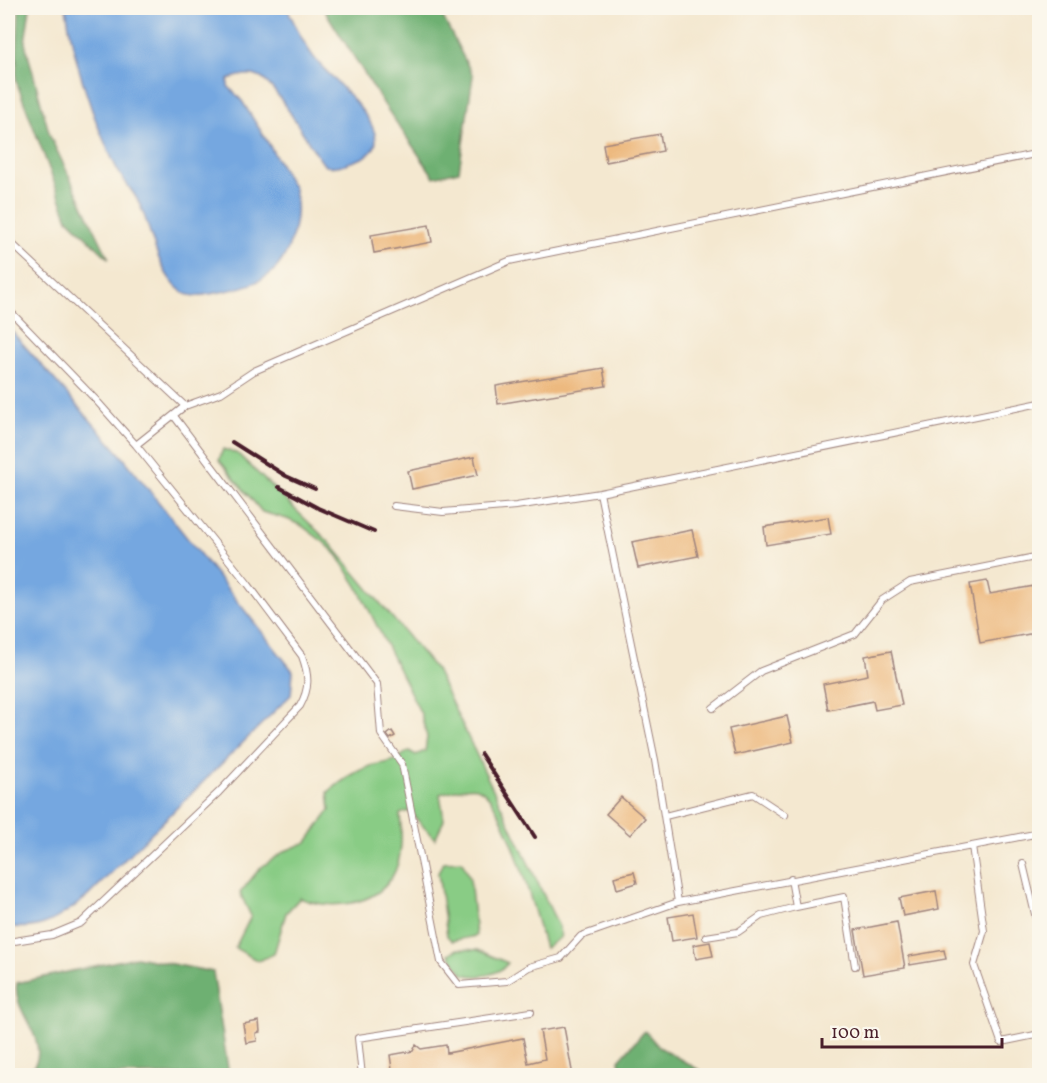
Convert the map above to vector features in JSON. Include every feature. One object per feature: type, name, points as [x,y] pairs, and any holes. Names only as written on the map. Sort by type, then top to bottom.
[{"type":"lane","points":[[136,446],[185,406],[221,393],[254,371],[509,261],[1040,153]]},
{"type":"lane","points":[[8,240],[185,406]]},
{"type":"lane","points":[[8,309],[95,399],[248,584],[302,656],[309,681],[307,694],[300,706],[219,792],[81,923],[52,935],[8,942]]},
{"type":"lane","points":[[394,506],[443,512],[516,506],[600,493],[1040,402]]},
{"type":"lane","points":[[174,416],[377,684],[381,734],[402,764],[441,962],[459,985],[507,981],[530,967],[561,958],[581,936],[678,902],[1040,833]]},
{"type":"lane","points":[[600,493],[665,816],[678,902]]},
{"type":"lane","points":[[713,708],[761,671],[855,634],[882,600],[910,582],[1040,556]]},
{"type":"lane","points":[[665,816],[753,794],[785,815]]},
{"type":"lane","points":[[972,846],[984,931],[974,965],[1002,1042],[1040,1034]]},
{"type":"lane","points":[[1023,864],[1040,935]]},
{"type":"lane","points":[[791,879],[796,907]]},
{"type":"lane","points":[[706,937],[738,932],[761,916],[844,897],[855,966]]},
{"type":"lane","points":[[362,1076],[358,1038],[531,1012]]},
{"type":"green space","points":[[19,8],[30,8],[25,43],[50,136],[109,259],[68,219],[16,81]]},
{"type":"green space","points":[[323,8],[444,8],[442,15],[473,76],[459,171],[434,177],[385,106]]},
{"type":"green space","points":[[223,449],[238,454],[330,543],[436,670],[558,925],[561,937],[545,948],[527,886],[508,834],[488,796],[473,787],[440,794],[444,820],[435,839],[409,811],[400,814],[400,854],[396,870],[384,887],[374,895],[337,905],[311,902],[300,898],[286,913],[274,954],[258,961],[235,948],[251,916],[240,893],[260,868],[285,851],[307,842],[330,810],[328,792],[361,770],[392,761],[409,751],[416,755],[425,751],[427,737],[421,714],[357,586],[338,556],[302,526],[262,512],[219,460]]},
{"type":"green space","points":[[462,861],[470,879],[476,936],[452,941],[447,936],[438,873],[443,862]]},
{"type":"green space","points":[[457,949],[478,950],[508,963],[499,971],[487,975],[463,974],[449,954]]},
{"type":"green space","points":[[136,957],[213,972],[229,1075],[28,1075],[36,1061],[38,1049],[19,1002],[17,983]]},
{"type":"green space","points":[[645,1031],[659,1047],[708,1075],[621,1075],[619,1060]]},
{"type":"water","points":[[66,8],[287,8],[309,51],[360,108],[371,124],[376,138],[373,150],[347,164],[325,166],[284,103],[266,82],[252,75],[228,80],[228,86],[242,101],[294,189],[295,224],[288,249],[275,269],[267,276],[249,285],[229,290],[207,295],[189,295],[181,291],[165,272],[138,201],[118,172],[99,130],[79,69]]},
{"type":"water","points":[[8,327],[122,456],[293,671],[291,695],[87,897],[69,911],[50,921],[41,925],[20,928],[8,926]]},
{"type":"building","points":[[660,134],[663,151],[606,162],[603,144]]},
{"type":"building","points":[[429,225],[432,242],[374,253],[371,235]]},
{"type":"building","points":[[603,368],[606,386],[498,404],[496,386]]},
{"type":"building","points":[[474,457],[478,475],[412,489],[408,471]]},
{"type":"building","points":[[828,517],[831,534],[766,545],[764,527]]},
{"type":"building","points":[[692,530],[698,556],[638,568],[632,542]]},
{"type":"building","points":[[987,581],[990,594],[1040,585],[1040,632],[980,643],[970,584]]},
{"type":"building","points":[[891,651],[902,705],[875,710],[873,701],[828,710],[823,684],[868,675],[865,656]]},
{"type":"building","points":[[787,716],[793,742],[735,755],[729,729]]},
{"type":"building","points":[[392,731],[395,736],[390,739],[387,735]]},
{"type":"building","points":[[621,797],[645,818],[630,835],[606,814]]},
{"type":"building","points":[[634,872],[637,883],[617,889],[614,877]]},
{"type":"building","points":[[936,891],[939,909],[903,916],[899,898]]},
{"type":"building","points":[[693,913],[697,937],[672,941],[668,917]]},
{"type":"building","points":[[897,922],[905,968],[863,975],[855,930]]},
{"type":"building","points":[[710,942],[713,956],[696,959],[693,945]]},
{"type":"building","points":[[944,950],[946,959],[910,965],[909,956]]},
{"type":"building","points":[[259,1021],[260,1032],[256,1033],[257,1041],[246,1043],[243,1024]]},
{"type":"building","points":[[564,1027],[573,1076],[393,1076],[390,1055],[413,1051],[416,1045],[421,1049],[446,1045],[447,1053],[523,1038],[528,1063],[545,1059],[540,1031]]},
{"type":"railway","points":[[232,442],[286,476],[315,489]]},
{"type":"railway","points":[[279,487],[318,508],[374,532]]},
{"type":"railway","points":[[481,754],[535,837]]}]
